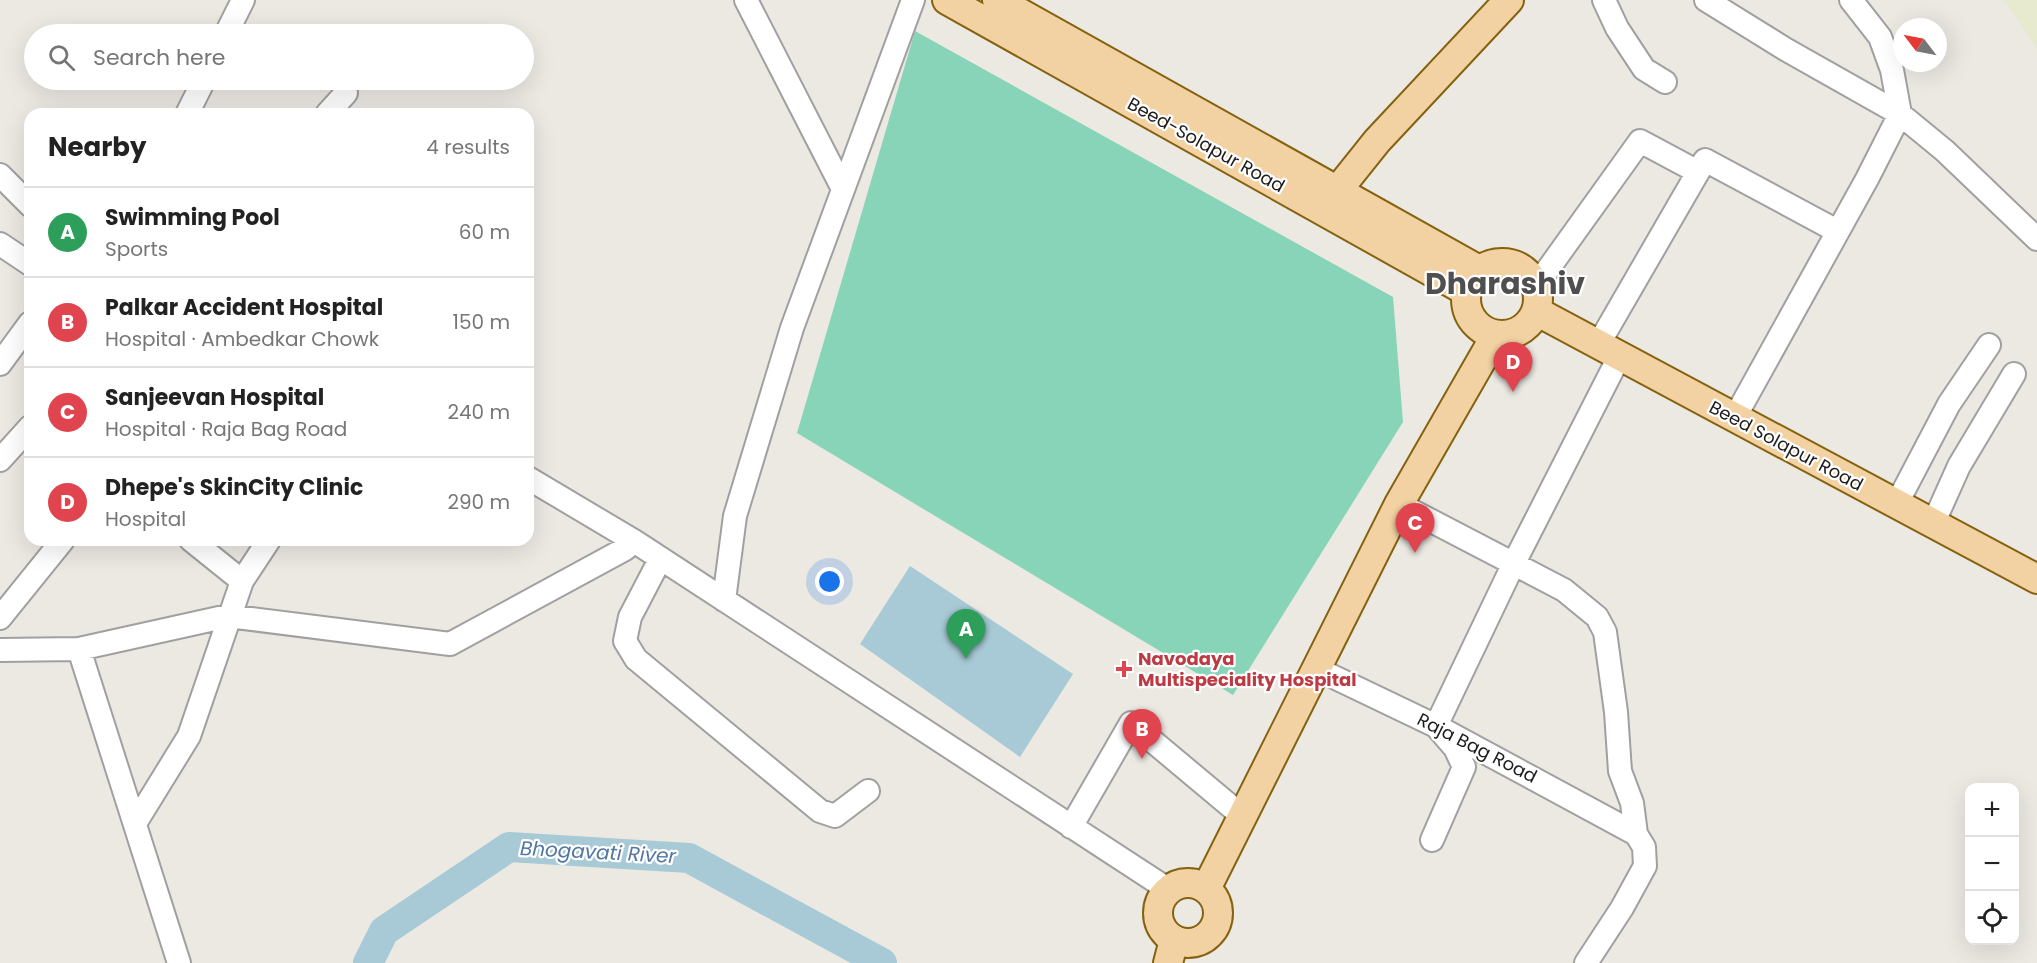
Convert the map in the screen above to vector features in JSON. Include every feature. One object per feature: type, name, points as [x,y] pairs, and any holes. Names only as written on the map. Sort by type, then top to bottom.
[{"type":"main road","name":"Beed-Solapur Road","points":[[946,0],[1473,280]]},
{"type":"main road","name":"Beed-Solapur Road","points":[[997,0],[1337,191],[1473,280]]},
{"type":"main road","points":[[1337,191],[1377,141],[1509,0]]},
{"type":"main road","points":[[1499,262],[1510,263],[1530,275],[1536,299],[1530,322],[1520,330],[1508,335],[1488,331],[1468,313],[1473,280],[1499,262]]},
{"type":"main road","name":"Beed Solapur Road","points":[[1536,299],[1608,351],[2037,579]]},
{"type":"main road","points":[[1238,812],[1316,668],[1488,331]]},
{"type":"main road","points":[[1202,887],[1238,812],[1488,331]]},
{"type":"main road","points":[[1188,883],[1202,887],[1213,896],[1218,915],[1210,933],[1171,951],[1158,916],[1166,893],[1188,883]]},
{"type":"street","points":[[231,24],[243,0]]},
{"type":"street","points":[[746,0],[843,189]]},
{"type":"street","points":[[724,600],[735,516],[792,328],[913,0]]},
{"type":"street","points":[[1604,0],[1617,28],[1644,69],[1665,82]]},
{"type":"street","points":[[1706,0],[1785,49],[1900,114],[1945,151],[2037,239]]},
{"type":"street","points":[[1734,419],[1900,114],[1892,70],[1880,37],[1851,0]]},
{"type":"street","points":[[191,108],[199,90]]},
{"type":"street","points":[[332,108],[346,93]]},
{"type":"street","points":[[1536,299],[1640,141],[1698,172]]},
{"type":"street","points":[[1432,840],[1464,767],[1455,748],[1436,726],[1514,563],[1608,351],[1705,160],[1838,231]]},
{"type":"street","points":[[0,175],[24,199]]},
{"type":"street","points":[[0,244],[24,260]]},
{"type":"street","points":[[0,364],[24,331]]},
{"type":"street","points":[[1896,505],[1949,404],[1989,345]]},
{"type":"street","points":[[1933,524],[1959,466],[2014,374]]},
{"type":"street","points":[[4,448],[24,432]]},
{"type":"street","points":[[534,482],[629,545],[724,600],[1071,827],[1166,893]]},
{"type":"street","points":[[1399,504],[1569,594],[1597,617],[1605,632],[1616,712],[1620,771],[1632,803],[1636,834],[1644,847],[1645,866],[1622,908],[1586,963]]},
{"type":"street","points":[[629,545],[655,569],[1166,893]]},
{"type":"street","points":[[0,650],[79,649],[228,616],[450,644],[629,545]]},
{"type":"street","points":[[0,618],[58,546]]},
{"type":"street","points":[[198,546],[242,581]]},
{"type":"street","points":[[136,822],[189,736],[228,616],[242,581],[265,546]]},
{"type":"street","points":[[655,569],[630,617],[625,642],[636,659],[820,810],[835,816],[868,791]]},
{"type":"street","points":[[79,649],[136,822],[179,963]]},
{"type":"street","name":"Raja Bag Road","points":[[1316,668],[1436,726],[1636,834]]},
{"type":"street","points":[[1071,827],[1131,723],[1238,812]]},
{"type":"green space","points":[[2004,0],[2037,0],[2037,50],[2006,2]]},
{"type":"green space","points":[[915,31],[1393,297],[1403,422],[1233,695],[797,433]]},
{"type":"water","points":[[910,566],[1073,674],[1020,757],[860,644]]},
{"type":"waterway","name":"Bhogavati River","points":[[368,963],[384,931],[509,847],[689,858],[882,963]]},
{"type":"place","name":"Dhepe's SkinCity Clinic","points":[[1513,392]]},
{"type":"place","name":"Sanjeevan Hospital","points":[[1415,553]]},
{"type":"place","name":"Swimming Pool","points":[[966,659]]},
{"type":"place","name":"Navodaya Multispeciality Hospital","points":[[1124,669]]},
{"type":"place","name":"Palkar Accident Hospital","points":[[1142,759]]},
{"type":"district","name":"Dharashiv","points":[[1505,284]]}]
